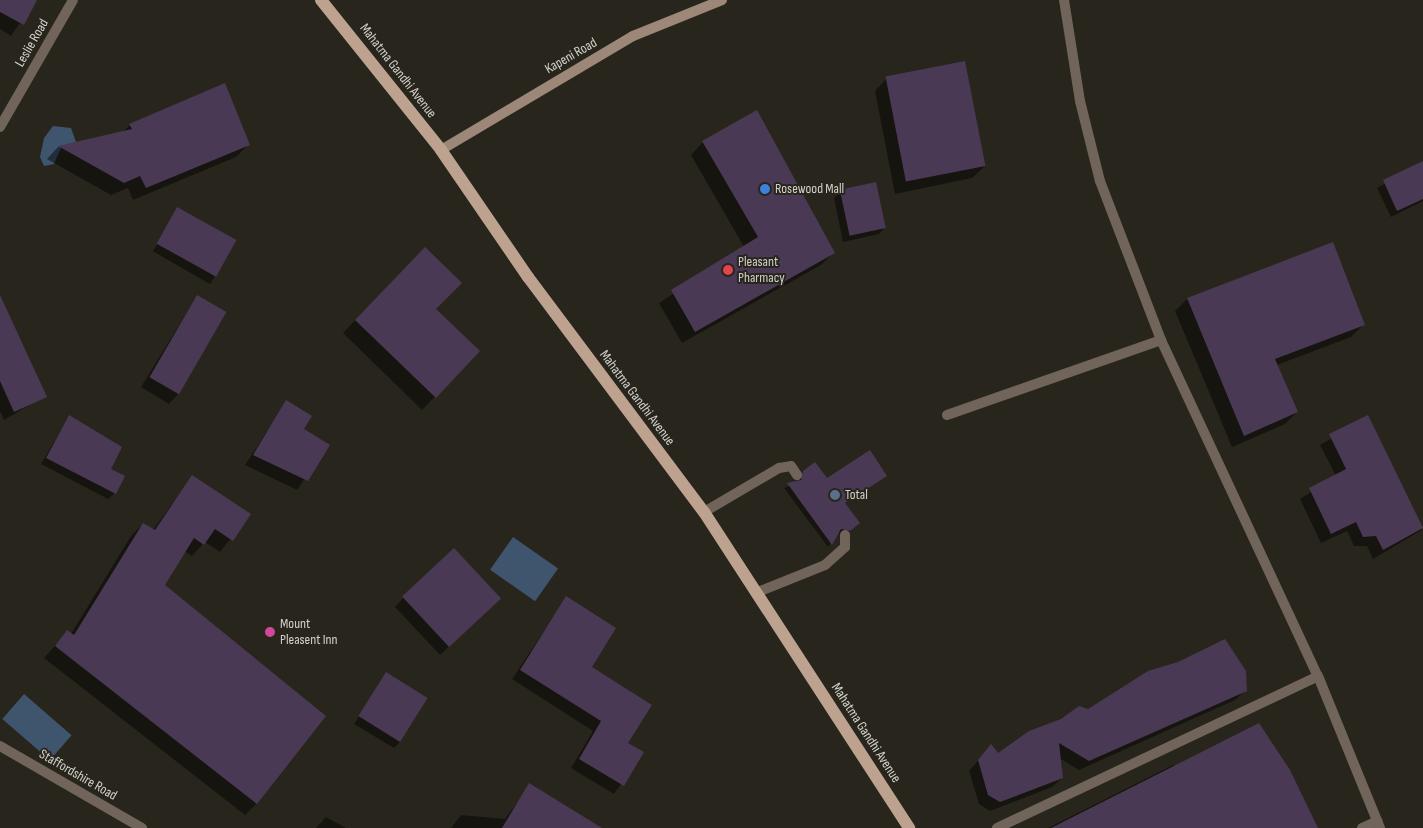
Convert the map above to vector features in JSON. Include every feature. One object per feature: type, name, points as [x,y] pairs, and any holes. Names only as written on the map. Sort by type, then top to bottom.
[{"type":"main road","name":"Mahatma Gandhi Avenue","points":[[321,0],[441,150],[528,277],[704,512],[758,592],[909,828]]},
{"type":"main road","name":"Kapeni Road","points":[[441,150],[633,36],[722,0]]},
{"type":"street","name":"Leslie Road","points":[[0,127],[73,0]]},
{"type":"street","points":[[1064,0],[1080,101],[1100,181],[1161,340],[1318,676],[1379,824],[1362,828]]},
{"type":"street","points":[[947,415],[1161,340]]},
{"type":"street","points":[[704,512],[779,468],[791,466],[798,475]]},
{"type":"street","points":[[758,592],[825,565],[845,547],[844,535]]},
{"type":"street","points":[[997,828],[1318,676]]},
{"type":"street","name":"Staffordshire Road","points":[[0,746],[142,828]]},
{"type":"water","points":[[53,126],[71,128],[76,142],[61,148],[54,164],[44,166],[40,157],[44,138]]},
{"type":"water","points":[[513,537],[558,569],[535,601],[490,570]]},
{"type":"water","points":[[24,694],[72,735],[50,760],[2,719]]},
{"type":"building","points":[[0,0],[37,0],[24,25],[0,12]]},
{"type":"building","points":[[965,61],[985,166],[906,181],[885,76]]},
{"type":"building","points":[[225,83],[250,145],[146,188],[140,176],[124,183],[58,146],[132,129],[129,124]]},
{"type":"building","name":"Rosewood Mall","points":[[757,110],[835,253],[695,332],[671,290],[758,237],[702,141]]},
{"type":"building","points":[[1423,161],[1423,199],[1397,211],[1383,180]]},
{"type":"building","points":[[876,182],[886,228],[850,236],[840,190]]},
{"type":"building","points":[[177,207],[236,240],[216,277],[157,244]]},
{"type":"building","points":[[1333,242],[1365,325],[1275,359],[1298,412],[1244,436],[1187,298]]},
{"type":"building","points":[[425,247],[462,283],[436,309],[480,351],[436,398],[355,320]]},
{"type":"building","points":[[0,295],[47,397],[14,412],[0,381]]},
{"type":"building","points":[[197,295],[226,312],[179,394],[150,377]]},
{"type":"building","points":[[286,400],[312,416],[304,429],[330,445],[308,481],[253,455]]},
{"type":"building","points":[[69,415],[122,447],[111,469],[125,476],[116,494],[46,458]]},
{"type":"building","points":[[1368,415],[1423,528],[1383,550],[1376,536],[1363,537],[1356,522],[1331,534],[1309,488],[1346,469],[1329,434]]},
{"type":"building","points":[[870,450],[887,476],[845,503],[860,523],[850,531],[841,529],[832,545],[787,483],[801,480],[803,471],[815,462],[827,478]]},
{"type":"building","points":[[192,475],[251,514],[233,541],[215,529],[204,545],[194,538],[165,585],[326,716],[257,804],[55,646],[67,630],[74,635],[143,523],[155,530]]},
{"type":"building","points":[[454,548],[501,598],[449,647],[402,596]]},
{"type":"building","points":[[566,596],[616,628],[592,667],[652,705],[628,743],[644,752],[624,786],[579,759],[601,721],[520,670]]},
{"type":"building","points":[[1225,639],[1246,671],[1247,691],[1089,761],[1059,743],[1063,778],[1000,802],[988,795],[978,760],[991,744],[998,753],[1029,731],[1061,719],[1079,706],[1088,709],[1148,671],[1178,662]]},
{"type":"building","points":[[386,672],[428,698],[400,742],[358,716]]},
{"type":"building","points":[[1259,723],[1290,770],[1318,828],[1051,828]]},
{"type":"building","points":[[529,783],[602,828],[502,828]]},
{"type":"place","name":"Rosewood Mall","points":[[765,189]]},
{"type":"place","name":"Pleasant Pharmacy","points":[[728,270]]},
{"type":"place","name":"Total","points":[[835,495]]},
{"type":"place","name":"Mount Pleasent Inn","points":[[270,632]]}]
